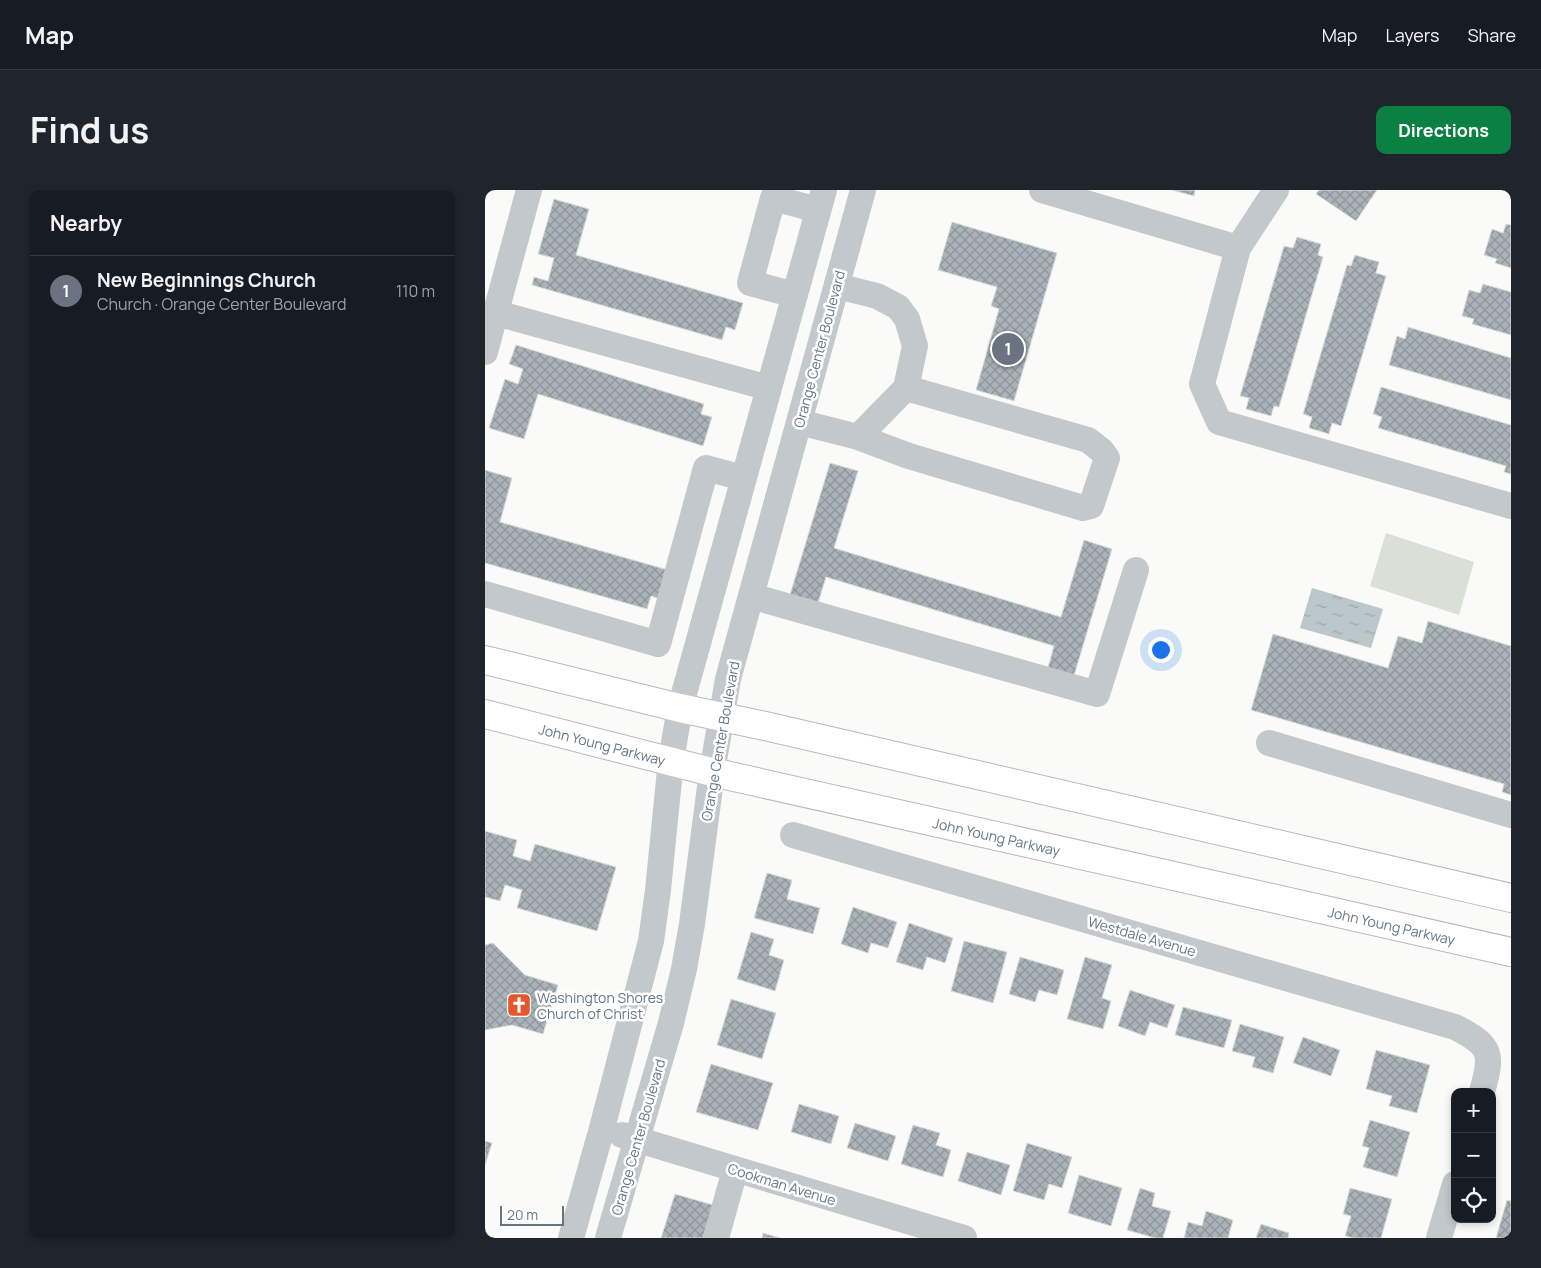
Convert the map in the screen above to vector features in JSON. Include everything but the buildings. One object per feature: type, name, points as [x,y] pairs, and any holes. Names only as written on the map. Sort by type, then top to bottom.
[{"type":"main road","points":[[485,660],[680,708],[1511,898]]},
{"type":"main road","name":"John Young Parkway","points":[[485,714],[557,734],[671,760],[712,772],[1511,952]]},
{"type":"street","points":[[485,352],[529,190]]},
{"type":"street","name":"Orange Center Boulevard","points":[[608,1238],[671,1023],[684,969],[692,924],[712,772],[728,679],[863,190]]},
{"type":"street","points":[[1042,190],[1238,248]]},
{"type":"street","points":[[1276,190],[1238,248],[1202,384],[1219,422],[1511,506]]},
{"type":"street","points":[[571,1238],[651,941],[671,760],[680,708],[743,478],[769,388],[795,295],[821,200],[773,198],[750,283],[795,295]]},
{"type":"street","points":[[837,286],[877,296],[898,307],[907,320],[915,346],[906,388],[858,436]]},
{"type":"street","points":[[496,313],[769,388]]},
{"type":"street","points":[[799,422],[858,436],[918,459],[1083,508],[1091,506],[1107,458],[1088,440],[906,388]]},
{"type":"street","points":[[485,594],[657,644],[706,468],[743,478]]},
{"type":"street","points":[[683,551],[720,562]]},
{"type":"street","points":[[751,596],[1097,694],[1136,570]]},
{"type":"street","points":[[1269,743],[1511,815]]},
{"type":"street","name":"Westdale Avenue","points":[[793,835],[1455,1027],[1472,1036],[1485,1048],[1489,1058],[1489,1069],[1483,1088]]},
{"type":"street","name":"Cookman Avenue","points":[[602,1128],[637,1141],[963,1238]]},
{"type":"street","points":[[716,1238],[735,1170]]},
{"type":"street","points":[[1439,1238],[1451,1198]]},
{"type":"shaded area","points":[[1386,533],[1474,562],[1459,615],[1370,586]]},
{"type":"water","points":[[1312,588],[1383,609],[1371,648],[1300,628]]},
{"type":"place","name":"New Beginnings Church","points":[[1008,349]]},
{"type":"place","name":"Washington Shores Church of Christ","points":[[519,1005]]}]
